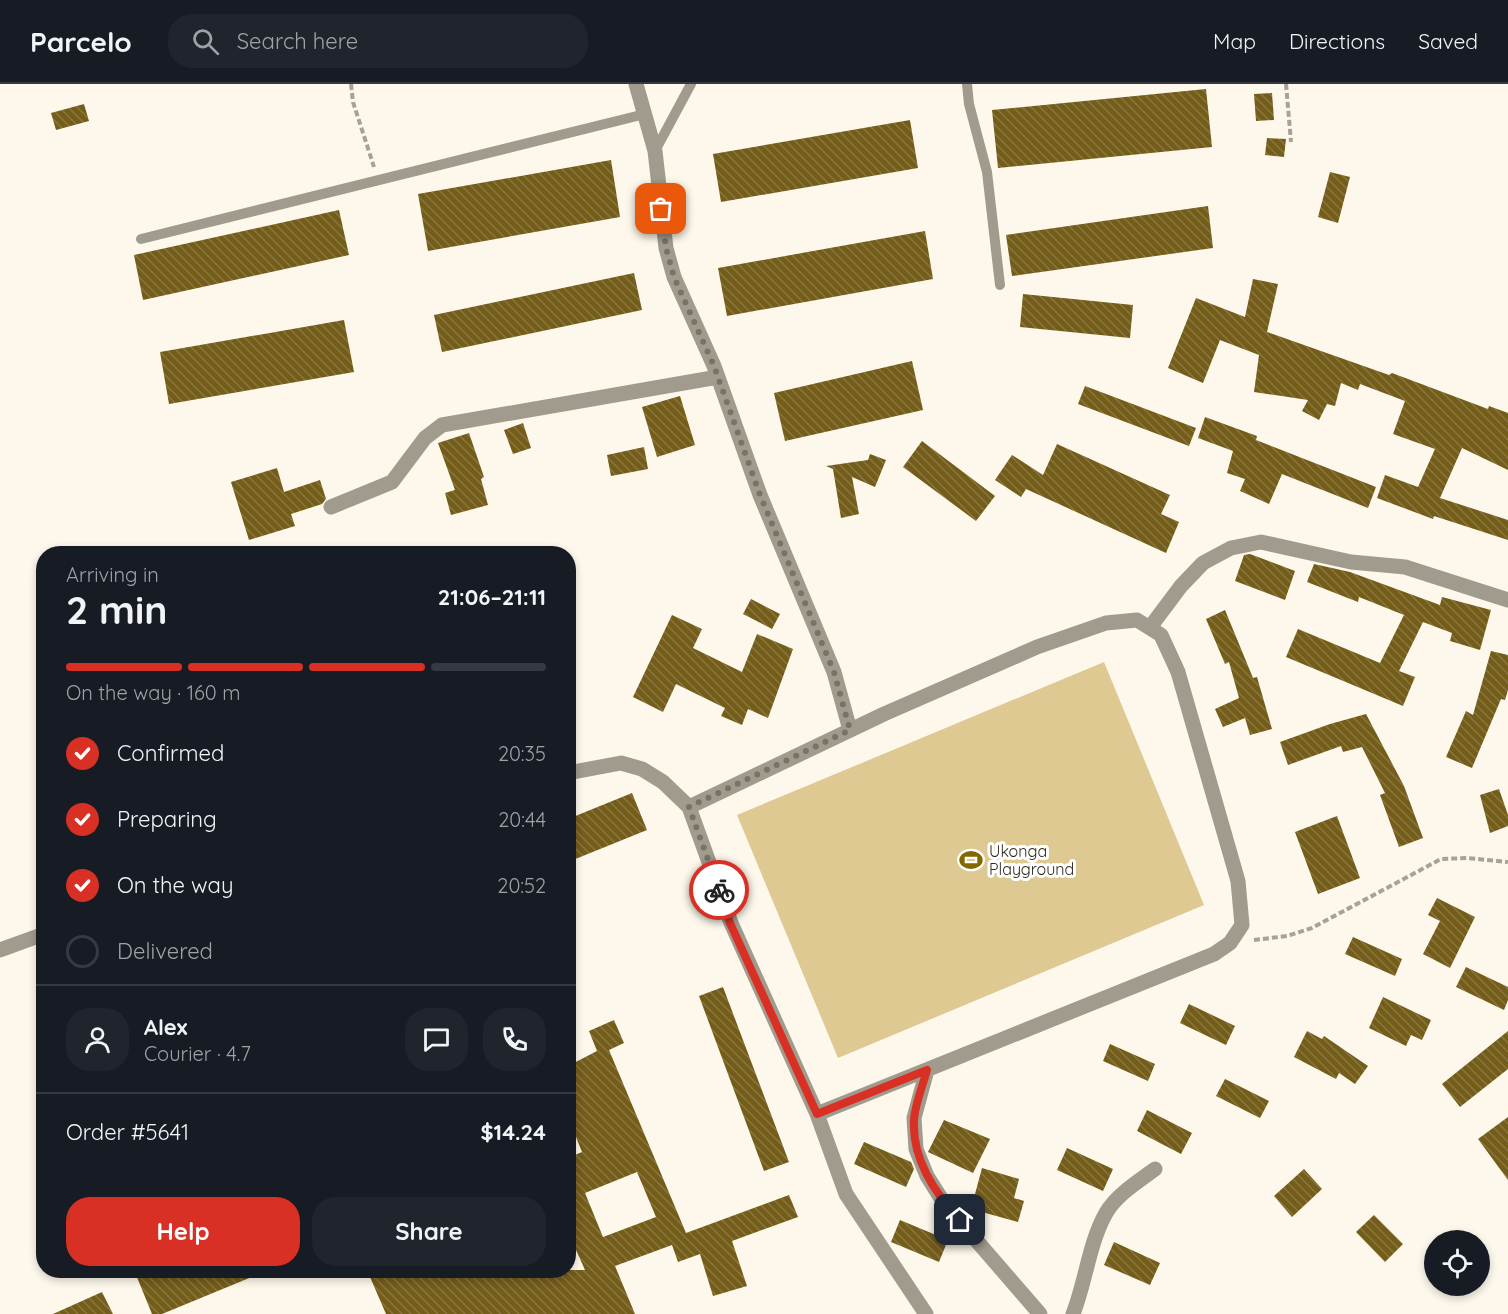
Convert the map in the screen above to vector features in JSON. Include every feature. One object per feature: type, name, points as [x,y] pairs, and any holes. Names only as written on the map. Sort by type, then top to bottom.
[{"type":"street","points":[[636,84],[655,151],[666,248],[684,302],[718,377],[760,495],[834,672],[850,730]]},
{"type":"street","points":[[331,507],[392,482],[425,438],[442,424],[718,377]]},
{"type":"street","points":[[1150,626],[1181,586],[1203,563],[1231,548],[1261,542],[1351,562],[1405,567],[1508,600]]},
{"type":"street","points":[[689,807],[850,730],[1037,647],[1106,623],[1137,620],[1150,626],[1161,636],[1178,672],[1238,881],[1242,925],[1230,943],[1214,954],[817,1114]]},
{"type":"street","points":[[576,771],[621,763],[642,769],[663,782],[689,807],[730,923],[817,1114],[846,1194],[926,1314]]},
{"type":"street","points":[[0,950],[36,937]]},
{"type":"street","points":[[927,1070],[914,1118],[916,1149],[927,1176],[944,1203],[1040,1314]]},
{"type":"street","points":[[1073,1314],[1095,1241],[1107,1211],[1155,1170]]},
{"type":"lane","points":[[655,151],[691,84]]},
{"type":"lane","points":[[967,84],[969,104],[987,172],[1000,285]]},
{"type":"lane","points":[[141,239],[645,114]]},
{"type":"path","points":[[351,84],[353,102],[379,181]]},
{"type":"path","points":[[1286,84],[1291,142]]},
{"type":"path","points":[[1230,943],[1287,936],[1312,928],[1441,859],[1467,858],[1508,862]]},
{"type":"shaded area","name":"Ukonga Playground","points":[[1104,662],[1204,905],[838,1058],[737,815]]},
{"type":"building","points":[[1206,89],[1212,147],[998,168],[992,110]]},
{"type":"building","points":[[1272,93],[1274,120],[1256,121],[1254,94]]},
{"type":"building","points":[[84,104],[89,121],[56,130],[51,113]]},
{"type":"building","points":[[910,120],[918,168],[721,202],[713,154]]},
{"type":"building","points":[[1267,138],[1286,139],[1284,157],[1265,155]]},
{"type":"building","points":[[611,160],[620,217],[428,251],[418,194]]},
{"type":"building","points":[[1330,172],[1350,177],[1338,223],[1318,217]]},
{"type":"building","points":[[1208,206],[1213,248],[1012,276],[1006,235]]},
{"type":"building","points":[[339,210],[349,255],[143,300],[134,255]]},
{"type":"building","points":[[925,231],[933,279],[727,316],[718,268]]},
{"type":"building","points":[[634,273],[642,310],[442,352],[434,315]]},
{"type":"building","points":[[1253,279],[1278,284],[1267,332],[1389,375],[1392,373],[1488,409],[1489,406],[1508,413],[1508,470],[1462,448],[1440,498],[1508,520],[1508,540],[1434,516],[1433,519],[1377,498],[1385,475],[1418,487],[1435,449],[1393,434],[1405,401],[1360,384],[1358,390],[1341,383],[1335,406],[1327,404],[1319,420],[1302,411],[1308,400],[1254,392],[1259,355],[1220,340],[1203,383],[1168,368],[1196,298],[1245,317]]},
{"type":"building","points":[[1023,294],[1133,305],[1130,338],[1020,327]]},
{"type":"building","points":[[344,320],[354,372],[169,404],[160,352]]},
{"type":"building","points":[[912,361],[923,410],[785,441],[774,393]]},
{"type":"building","points":[[1085,386],[1196,428],[1189,446],[1078,404]]},
{"type":"building","points":[[680,396],[695,445],[657,457],[642,407]]},
{"type":"building","points":[[1205,417],[1257,436],[1256,440],[1376,487],[1368,508],[1282,474],[1269,504],[1240,491],[1245,479],[1227,473],[1233,451],[1198,438]]},
{"type":"building","points":[[523,423],[531,448],[513,454],[504,430]]},
{"type":"building","points":[[469,433],[484,477],[481,479],[488,505],[451,515],[445,493],[455,490],[438,443]]},
{"type":"building","points":[[922,441],[995,496],[976,521],[903,467]]},
{"type":"building","points":[[1057,444],[1170,495],[1161,514],[1179,522],[1166,553],[1026,489],[1021,497],[995,480],[1012,455],[1043,475]]},
{"type":"building","points":[[644,447],[648,469],[611,476],[607,455]]},
{"type":"building","points":[[870,454],[886,460],[875,487],[852,477],[859,514],[841,518],[833,469],[826,466],[868,460]]},
{"type":"building","points":[[277,468],[284,492],[320,480],[326,499],[322,504],[291,514],[295,526],[249,540],[231,482]]},
{"type":"building","points":[[1250,554],[1295,571],[1285,600],[1235,581],[1244,555]]},
{"type":"building","points":[[1314,564],[1350,572],[1440,605],[1442,597],[1491,610],[1480,650],[1450,641],[1452,633],[1423,622],[1399,671],[1415,677],[1403,706],[1286,657],[1298,629],[1380,663],[1404,615],[1359,597],[1358,602],[1307,582]]},
{"type":"building","points":[[751,599],[780,614],[772,629],[743,614]]},
{"type":"building","points":[[1225,610],[1253,678],[1257,677],[1272,729],[1250,735],[1245,718],[1223,727],[1215,709],[1239,698],[1229,662],[1225,664],[1206,619]]},
{"type":"building","points":[[672,615],[702,629],[693,648],[742,672],[757,634],[793,649],[768,718],[748,709],[742,725],[721,716],[725,708],[676,684],[663,712],[633,697]]},
{"type":"building","points":[[1491,651],[1508,655],[1508,690],[1505,700],[1501,699],[1472,768],[1446,757],[1466,711],[1473,715]]},
{"type":"building","points":[[1366,714],[1404,786],[1423,838],[1399,847],[1380,795],[1385,793],[1362,747],[1343,752],[1341,746],[1288,765],[1280,742]]},
{"type":"building","points":[[1499,789],[1508,815],[1508,826],[1490,833],[1480,795]]},
{"type":"building","points":[[632,793],[647,830],[576,859],[576,816]]},
{"type":"building","points":[[1337,816],[1360,878],[1318,894],[1295,832]]},
{"type":"building","points":[[1437,898],[1475,917],[1450,968],[1423,954],[1440,921],[1428,915]]},
{"type":"building","points":[[1353,937],[1402,959],[1395,976],[1345,954]]},
{"type":"building","points":[[1466,967],[1508,987],[1508,1000],[1504,1010],[1456,987]]},
{"type":"building","points":[[723,987],[789,1162],[764,1171],[699,996]]},
{"type":"building","points":[[1383,997],[1431,1020],[1422,1040],[1411,1035],[1406,1046],[1369,1028]]},
{"type":"building","points":[[1189,1004],[1235,1026],[1226,1045],[1180,1023]]},
{"type":"building","points":[[614,1020],[624,1043],[609,1050],[686,1233],[789,1195],[798,1217],[732,1241],[747,1286],[713,1296],[700,1254],[678,1262],[672,1245],[615,1266],[635,1314],[386,1314],[370,1278],[576,1278],[576,1270],[585,1270],[576,1250],[576,1154],[582,1152],[576,1137],[576,1062],[597,1051],[589,1031]],"holes":[[[637,1172],[656,1217],[603,1237],[585,1193]]]},
{"type":"building","points":[[1307,1031],[1322,1039],[1324,1036],[1368,1066],[1355,1084],[1339,1073],[1336,1079],[1294,1057]]},
{"type":"building","points":[[1508,1031],[1508,1069],[1460,1107],[1442,1084]]},
{"type":"building","points":[[1110,1044],[1155,1064],[1148,1081],[1103,1061]]},
{"type":"building","points":[[1225,1079],[1269,1101],[1260,1118],[1216,1096]]},
{"type":"building","points":[[1147,1110],[1192,1133],[1181,1154],[1137,1131]]},
{"type":"building","points":[[1508,1117],[1508,1180],[1478,1139]]},
{"type":"building","points":[[944,1120],[990,1139],[973,1173],[928,1152]]},
{"type":"building","points":[[864,1142],[911,1162],[914,1169],[906,1187],[854,1164]]},
{"type":"building","points":[[1067,1148],[1113,1169],[1103,1191],[1057,1170]]},
{"type":"building","points":[[982,1168],[1019,1179],[1014,1198],[1024,1201],[1018,1222],[971,1209]]},
{"type":"building","points":[[1304,1169],[1322,1189],[1292,1217],[1274,1196]]},
{"type":"building","points":[[1374,1215],[1403,1244],[1385,1262],[1356,1232]]},
{"type":"building","points":[[900,1220],[948,1240],[939,1262],[891,1242]]},
{"type":"building","points":[[1114,1242],[1160,1263],[1150,1285],[1104,1265]]},
{"type":"building","points":[[137,1278],[249,1278],[162,1314],[152,1314]]},
{"type":"building","points":[[102,1292],[113,1314],[53,1314]]},
{"type":"way so far","points":[[661,209],[666,248],[674,277],[714,366],[760,495],[834,672],[850,730],[689,807],[719,890]]},
{"type":"place","name":"Ukonga Playground","points":[[971,860]]},
{"type":"route","points":[[719,890],[730,923],[817,1114],[927,1070],[914,1118],[916,1149],[927,1176],[944,1203],[960,1220]]}]
